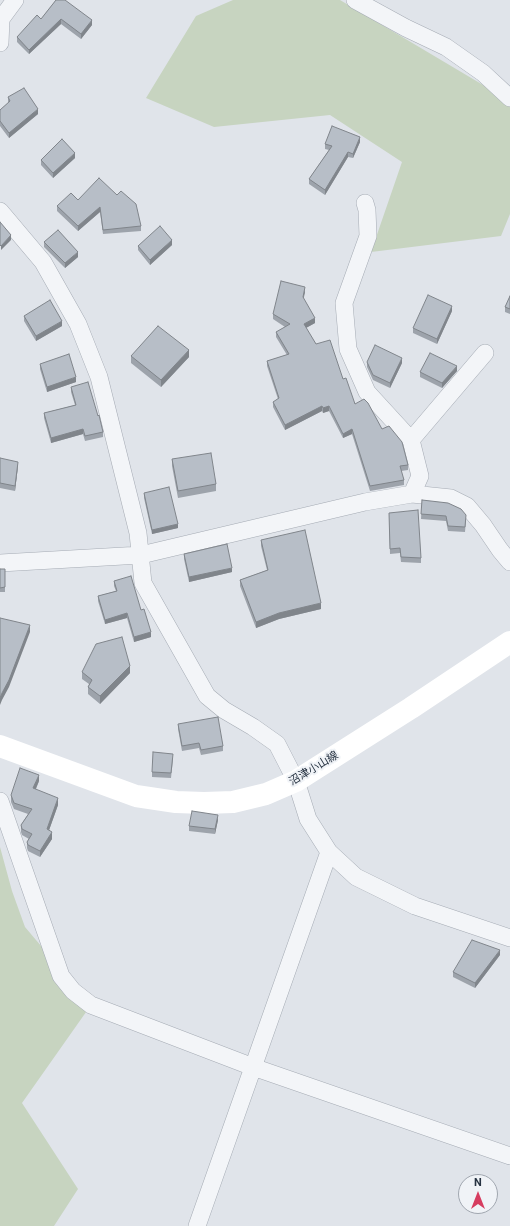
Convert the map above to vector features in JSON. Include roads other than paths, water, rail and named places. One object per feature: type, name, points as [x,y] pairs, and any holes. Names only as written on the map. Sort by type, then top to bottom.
[{"type":"main road","name":"沼津小山線","points":[[0,746],[136,796],[176,802],[233,802],[266,794],[296,781],[411,708],[510,642]]},
{"type":"street","points":[[0,43],[1,19],[15,0]]},
{"type":"street","points":[[355,0],[446,48],[483,73],[510,98]]},
{"type":"street","points":[[366,203],[368,236],[344,303],[348,349],[366,392],[411,440],[420,476],[412,494]]},
{"type":"street","points":[[0,211],[43,262],[78,324],[99,377],[138,533],[143,583],[207,696],[224,710],[253,727],[277,744],[296,781],[308,819],[329,852],[356,877],[415,906],[510,938]]},
{"type":"street","points":[[411,440],[485,353]]},
{"type":"street","points":[[0,563],[141,555],[365,502],[412,494],[451,498],[467,506],[510,562]]},
{"type":"street","points":[[0,801],[61,976],[74,991],[91,1005],[253,1067],[510,1156]]},
{"type":"street","points":[[197,1226],[329,852]]}]
